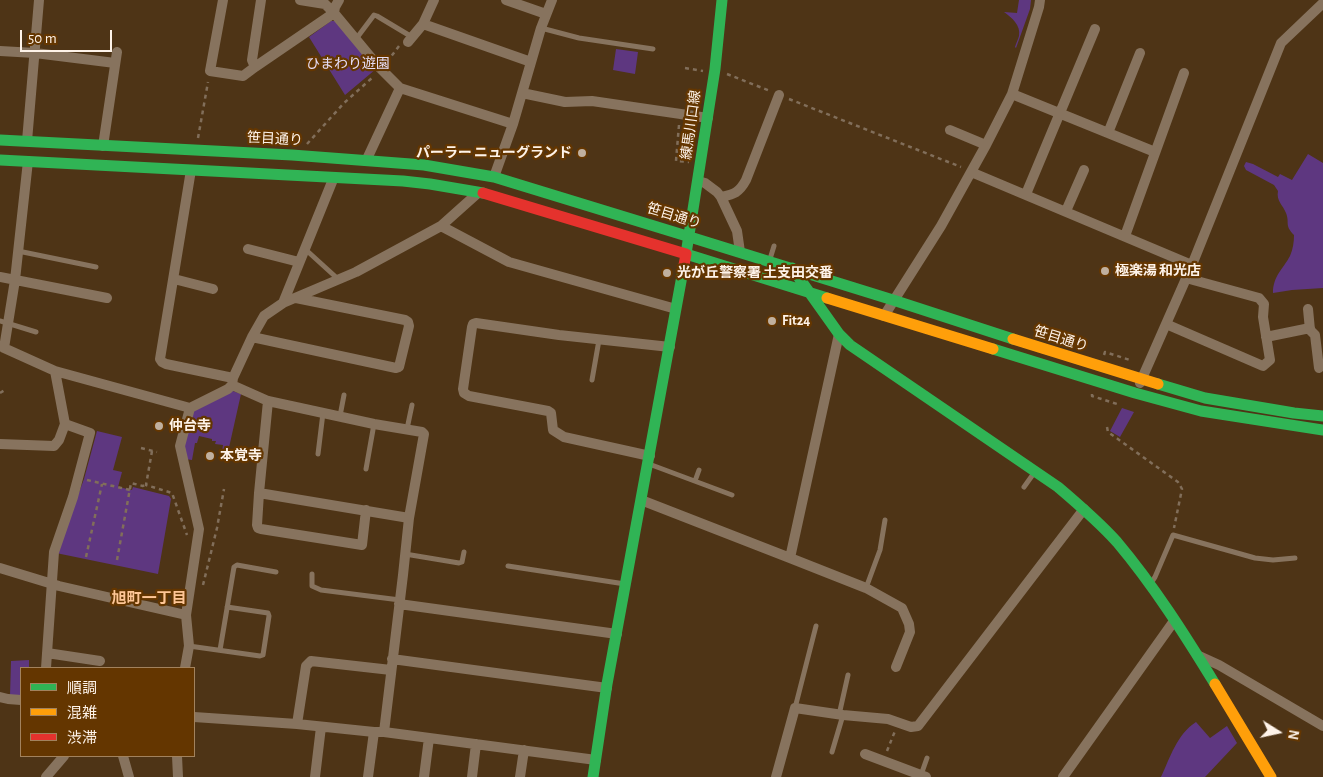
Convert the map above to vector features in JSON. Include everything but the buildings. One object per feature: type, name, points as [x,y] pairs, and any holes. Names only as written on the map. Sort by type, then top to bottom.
[{"type":"main road","name":"練馬川口線","points":[[593,777],[607,688],[690,237],[708,118],[711,70],[722,0]]},
{"type":"main road","name":"笹目通り","points":[[0,140],[292,155],[424,165],[494,177],[792,268],[1058,354],[1205,398],[1323,416]]},
{"type":"main road","points":[[0,160],[403,181],[479,192],[1201,412],[1323,430]]},
{"type":"main road","points":[[792,268],[839,334],[850,344],[1068,495],[1116,541],[1150,584],[1196,654],[1271,777]]},
{"type":"street","points":[[27,141],[39,0]]},
{"type":"street","points":[[223,0],[210,71],[243,76],[334,13],[339,0]]},
{"type":"street","points":[[255,67],[252,60],[261,0]]},
{"type":"street","points":[[300,0],[325,4],[400,88],[513,124]]},
{"type":"street","points":[[410,40],[423,24],[434,0]]},
{"type":"street","points":[[506,0],[546,14]]},
{"type":"street","points":[[494,177],[513,124],[541,28],[552,0]]},
{"type":"street","points":[[884,316],[941,226],[1012,94],[1040,7],[1040,0]]},
{"type":"street","points":[[1135,393],[1192,265],[1281,43],[1323,3]]},
{"type":"street","points":[[423,24],[530,62]]},
{"type":"street","points":[[1026,194],[1095,29]]},
{"type":"street","points":[[0,51],[35,53],[115,63]]},
{"type":"street","points":[[103,146],[117,52]]},
{"type":"street","points":[[1108,133],[1140,53]]},
{"type":"street","points":[[1125,236],[1184,73]]},
{"type":"street","points":[[366,162],[400,88]]},
{"type":"street","points":[[522,93],[565,102],[592,102],[708,118]]},
{"type":"street","points":[[1012,94],[1156,152]]},
{"type":"street","points":[[721,197],[736,193],[742,188],[779,95]]},
{"type":"street","points":[[950,130],[986,145]]},
{"type":"street","points":[[28,161],[16,280],[4,322],[2,345],[4,348],[55,372],[190,408],[228,389],[264,316],[283,303],[356,272],[441,226],[479,192]]},
{"type":"street","points":[[191,170],[160,359],[162,362],[232,381],[268,401],[374,424],[422,432],[424,434],[409,518],[391,670],[368,777]]},
{"type":"street","points":[[1066,211],[1084,170]]},
{"type":"street","points":[[971,172],[1192,265]]},
{"type":"street","points":[[283,303],[334,177]]},
{"type":"street","points":[[698,181],[705,183],[721,197],[737,231],[740,252]]},
{"type":"street","points":[[441,226],[509,262],[676,308]]},
{"type":"street","points":[[248,249],[299,262]]},
{"type":"street","points":[[0,277],[106,298]]},
{"type":"street","points":[[174,278],[213,289]]},
{"type":"street","points":[[1166,324],[1263,366],[1270,360],[1263,317],[1264,304],[1259,298],[1186,278]]},
{"type":"street","points":[[252,337],[399,368],[409,326],[408,322],[296,298]]},
{"type":"street","points":[[1308,309],[1310,328],[1314,335],[1318,368]]},
{"type":"street","points":[[649,460],[564,437],[553,430],[551,413],[548,411],[464,394],[463,389],[472,327],[476,323],[599,340],[670,347]]},
{"type":"street","points":[[1266,337],[1310,328]]},
{"type":"street","points":[[790,558],[839,334]]},
{"type":"street","points":[[0,444],[54,446],[59,440],[65,424],[55,372]]},
{"type":"street","points":[[268,401],[259,493],[258,528],[362,544],[366,510]]},
{"type":"street","points":[[185,667],[189,646],[186,615],[199,529],[180,446],[190,408]]},
{"type":"street","points":[[46,667],[54,552],[73,497],[90,433],[65,424]]},
{"type":"street","points":[[259,493],[409,518]]},
{"type":"street","points":[[641,500],[866,588],[902,608],[909,624],[910,632],[896,667]]},
{"type":"street","points":[[779,776],[795,708],[841,715],[888,719],[911,727],[918,726],[1084,509]]},
{"type":"street","points":[[0,568],[51,583],[186,615]]},
{"type":"street","points":[[400,602],[617,634]]},
{"type":"street","points":[[1063,777],[1174,621]]},
{"type":"street","points":[[47,653],[100,660]]},
{"type":"street","points":[[1196,654],[1219,665],[1323,726]]},
{"type":"street","points":[[392,659],[607,688]]},
{"type":"street","points":[[297,724],[306,666],[311,661],[391,670]]},
{"type":"street","points":[[0,697],[20,700]]},
{"type":"street","points":[[195,717],[379,732],[596,760]]},
{"type":"street","points":[[315,777],[321,727]]},
{"type":"street","points":[[424,777],[429,738]]},
{"type":"street","points":[[472,777],[476,744]]},
{"type":"street","points":[[520,777],[524,750]]},
{"type":"street","points":[[865,754],[924,776]]},
{"type":"street","points":[[46,777],[63,757]]},
{"type":"street","points":[[123,757],[129,777]]},
{"type":"street","points":[[177,757],[178,777]]},
{"type":"lane","points":[[356,39],[374,15],[410,40]]},
{"type":"lane","points":[[541,28],[579,38],[652,49]]},
{"type":"lane","points":[[769,261],[774,246]]},
{"type":"lane","points":[[304,249],[338,279]]},
{"type":"lane","points":[[18,251],[96,267]]},
{"type":"lane","points":[[4,322],[36,332]]},
{"type":"lane","points":[[592,380],[599,340]]},
{"type":"lane","points":[[340,416],[344,395]]},
{"type":"lane","points":[[407,430],[412,405]]},
{"type":"lane","points":[[318,454],[323,413]]},
{"type":"lane","points":[[366,469],[374,424]]},
{"type":"lane","points":[[649,460],[732,495]]},
{"type":"lane","points":[[695,481],[699,470]]},
{"type":"lane","points":[[1024,487],[1035,472]]},
{"type":"lane","points":[[866,588],[880,550],[885,520]]},
{"type":"lane","points":[[1150,584],[1155,577],[1173,535],[1255,558],[1273,560],[1294,558]]},
{"type":"lane","points":[[405,554],[458,563],[462,562],[464,552]]},
{"type":"lane","points":[[508,566],[626,584]]},
{"type":"lane","points":[[220,650],[234,567],[276,572]]},
{"type":"lane","points":[[312,574],[312,586],[322,590],[400,602]]},
{"type":"lane","points":[[189,646],[263,655],[268,613],[227,607]]},
{"type":"lane","points":[[795,708],[816,626]]},
{"type":"lane","points":[[832,752],[848,675]]},
{"type":"lane","points":[[924,776],[927,758]]},
{"type":"path","points":[[685,68],[711,70],[779,95],[971,172]]},
{"type":"path","points":[[306,144],[344,103],[382,69]]},
{"type":"path","points":[[198,139],[210,71]]},
{"type":"path","points":[[680,114],[676,161],[693,162]]},
{"type":"path","points":[[1104,352],[1128,360]]},
{"type":"path","points":[[0,392],[5,390]]},
{"type":"path","points":[[1092,396],[1117,404],[1118,401]]},
{"type":"path","points":[[1107,427],[1108,432],[1178,482],[1182,489],[1173,535]]},
{"type":"path","points":[[141,448],[157,452]]},
{"type":"path","points":[[146,485],[152,451]]},
{"type":"path","points":[[85,480],[130,490]]},
{"type":"path","points":[[117,560],[131,483],[170,491],[187,535]]},
{"type":"path","points":[[86,557],[102,484]]},
{"type":"path","points":[[202,589],[217,528],[224,489]]},
{"type":"path","points":[[883,760],[899,723]]},
{"type":"green space","points":[[1019,0],[1031,0],[1030,9],[1016,48],[1019,28],[1013,19],[1004,12],[1017,13]]},
{"type":"green space","name":"ひまわり遊園","points":[[331,21],[336,21],[376,69],[345,95],[309,37]]},
{"type":"green space","points":[[616,49],[638,52],[635,74],[613,70]]},
{"type":"green space","points":[[1308,154],[1323,163],[1323,288],[1273,293],[1277,277],[1291,253],[1294,235],[1289,229],[1286,213],[1274,185],[1246,170],[1244,166],[1246,162],[1253,164],[1278,177],[1280,174],[1292,180]]},
{"type":"green space","points":[[230,390],[241,394],[228,452],[222,451],[223,445],[215,444],[216,441],[199,436],[197,443],[195,443],[192,460],[185,459],[185,432],[194,410]]},
{"type":"green space","points":[[1122,408],[1134,412],[1120,437],[1110,431]]},
{"type":"green space","points":[[97,431],[122,437],[113,470],[122,472],[118,487],[132,490],[133,487],[169,496],[171,499],[158,574],[56,553],[84,479]]},
{"type":"green space","points":[[29,660],[29,667],[20,667],[20,697],[10,696],[11,661]]},
{"type":"green space","points":[[1196,722],[1210,738],[1227,726],[1237,743],[1205,777],[1161,777],[1179,740],[1189,727]]},
{"type":"traffic: fast","points":[[722,0],[715,69],[686,254],[827,298]]},
{"type":"traffic: fast","points":[[0,140],[292,155],[424,165],[494,177],[690,237]]},
{"type":"traffic: fast","points":[[0,160],[403,181],[483,193]]},
{"type":"traffic: fast","points":[[690,237],[1013,339]]},
{"type":"traffic: fast","points":[[593,777],[607,684],[684,265]]},
{"type":"traffic: fast","points":[[792,268],[839,334],[850,345],[1058,487],[1103,527],[1131,559],[1156,593],[1215,684]]},
{"type":"traffic: fast","points":[[993,349],[1135,393],[1201,411],[1323,430]]},
{"type":"traffic: fast","points":[[1158,384],[1205,398],[1323,416]]},
{"type":"traffic: slow","points":[[827,298],[993,349]]},
{"type":"traffic: slow","points":[[1013,339],[1158,384]]},
{"type":"traffic: slow","points":[[1215,684],[1271,777]]},
{"type":"traffic: jam","points":[[483,193],[686,254],[684,265]]},
{"type":"place","name":"パーラー ニューグランド","points":[[582,153]]},
{"type":"place","name":"極楽湯 和光店","points":[[1105,271]]},
{"type":"place","name":"光が丘警察署 土支田交番","points":[[667,273]]},
{"type":"place","name":"Fit24","points":[[772,321]]},
{"type":"place","name":"仲台寺","points":[[159,426]]},
{"type":"place","name":"本覚寺","points":[[210,456]]},
{"type":"district","name":"旭町一丁目","points":[[149,598]]}]
